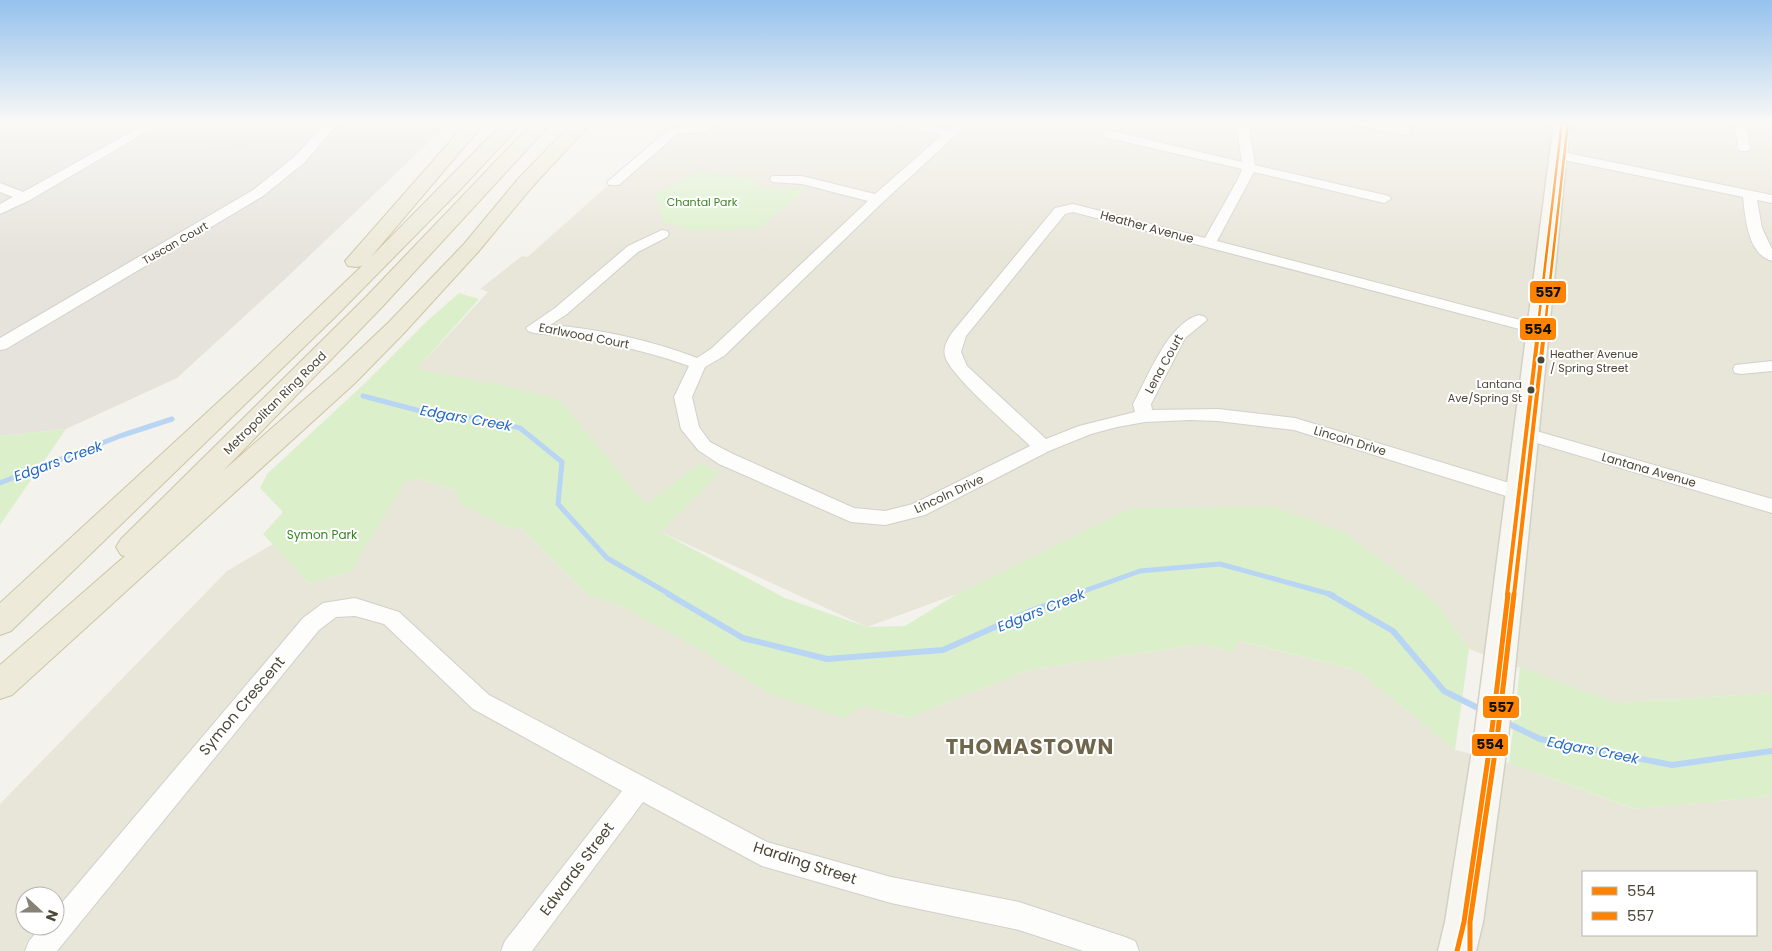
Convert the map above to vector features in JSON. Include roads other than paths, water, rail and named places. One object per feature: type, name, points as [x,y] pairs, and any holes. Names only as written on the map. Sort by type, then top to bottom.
[{"type":"highway","points":[[206,429],[339,281],[439,165]]},
{"type":"highway","points":[[0,622],[206,429],[387,253],[471,165]]},
{"type":"highway","name":"Metropolitan Ring Road","points":[[0,679],[381,296],[503,165]]},
{"type":"highway","points":[[0,685],[354,370],[471,248],[524,183],[541,165]]},
{"type":"street","points":[[0,210],[81,165]]},
{"type":"street","name":"Tuscan Court","points":[[0,345],[258,193],[294,165]]},
{"type":"street","points":[[614,182],[634,165]]},
{"type":"street","points":[[698,364],[718,352],[916,165]]},
{"type":"street","points":[[1242,165],[1384,199]]},
{"type":"street","points":[[1462,941],[1491,738],[1557,165]]},
{"type":"street","points":[[1609,165],[1772,199]]},
{"type":"street","points":[[1209,244],[1245,179],[1249,167]]},
{"type":"street","points":[[777,179],[802,180],[878,199]]},
{"type":"street","points":[[0,187],[25,197]]},
{"type":"street","points":[[1749,194],[1757,239],[1765,252],[1772,257]]},
{"type":"street","name":"Heather Avenue","points":[[1043,447],[961,370],[953,360],[951,351],[953,343],[959,334],[1055,214],[1067,209],[1081,210],[1537,329]]},
{"type":"street","name":"Earlwood Court","points":[[662,234],[634,249],[561,311],[534,328],[567,330],[676,355],[698,364]]},
{"type":"street","name":"Lena Court","points":[[1145,416],[1142,404],[1178,336],[1186,328],[1199,320]]},
{"type":"street","name":"Lincoln Drive","points":[[698,364],[684,397],[690,429],[704,446],[726,459],[850,515],[885,518],[918,510],[1043,447],[1085,430],[1116,421],[1145,416],[1218,415],[1295,424],[1519,494]]},
{"type":"street","points":[[1740,369],[1772,366]]},
{"type":"street","name":"Lantana Avenue","points":[[1526,434],[1772,506]]},
{"type":"street","name":"Symon Crescent","points":[[39,951],[311,624],[331,609],[355,606],[391,618],[481,702]]},
{"type":"street","name":"Harding Street","points":[[481,702],[762,853],[891,890],[1019,916],[1125,951]]},
{"type":"street","name":"Edwards Street","points":[[515,951],[639,788]]},
{"type":"waterway","name":"Edgars Creek","points":[[363,396],[428,413],[490,420],[520,428],[562,462],[558,504],[607,558],[671,595]]},
{"type":"waterway","name":"Edgars Creek","points":[[0,483],[120,436],[172,419]]},
{"type":"waterway","name":"Edgars Creek","points":[[1073,595],[1140,571],[1220,564],[1333,595]]},
{"type":"waterway","name":"Edgars Creek","points":[[668,594],[743,638],[827,659],[943,650],[1031,611],[1077,594]]},
{"type":"waterway","name":"Edgars Creek","points":[[1329,594],[1393,631],[1444,691],[1484,711]]},
{"type":"waterway","name":"Edgars Creek","points":[[1505,722],[1540,739],[1672,765],[1772,751]]},
{"type":"place","name":"Heather Avenue / Spring Street","points":[[1541,360]]},
{"type":"place","name":"Lantana Ave/Spring St","points":[[1531,390]]},
{"type":"district","name":"THOMASTOWN","points":[[1030,747]]},
{"type":"park label","name":"Chantal Park","points":[[702,202]]},
{"type":"park label","name":"Symon Park","points":[[322,535]]}]
